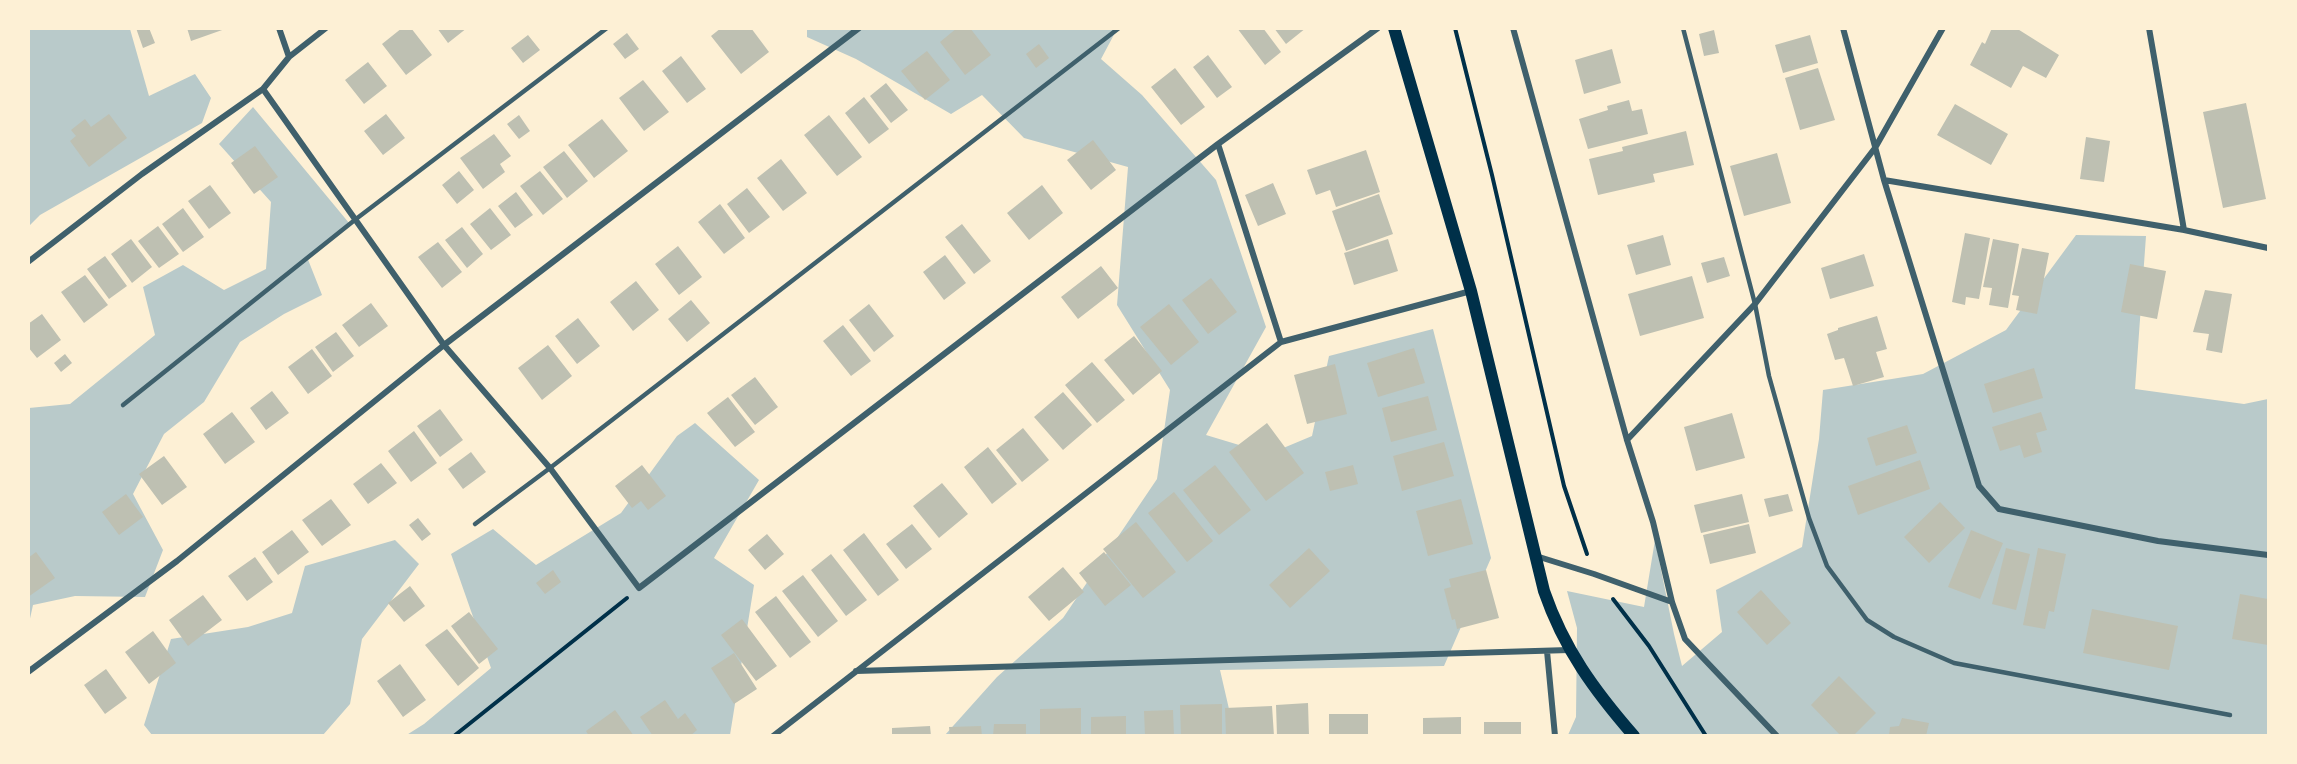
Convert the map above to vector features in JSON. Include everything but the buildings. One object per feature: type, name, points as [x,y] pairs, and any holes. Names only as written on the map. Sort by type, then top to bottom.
[{"type":"main road","points":[[1394,28],[1471,291],[1535,556],[1555,622],[1569,650],[1585,674],[1634,735]]},
{"type":"street","points":[[279,28],[289,57]]},
{"type":"street","points":[[28,262],[142,174],[263,89],[289,57],[326,28]]},
{"type":"street","points":[[28,672],[177,561],[444,345],[859,28]]},
{"type":"street","points":[[263,89],[444,345],[550,468],[639,588],[1218,144],[1378,28]]},
{"type":"street","points":[[1513,28],[1626,440],[1653,522],[1672,602],[1685,639],[1777,735]]},
{"type":"street","points":[[1843,28],[1884,180],[1979,486],[1999,509],[2158,540],[2268,555]]},
{"type":"street","points":[[1626,440],[1755,304],[1875,148],[1943,28]]},
{"type":"street","points":[[2149,28],[2184,231]]},
{"type":"street","points":[[1218,144],[1281,342]]},
{"type":"street","points":[[1884,180],[2184,231],[2268,248]]},
{"type":"street","points":[[773,735],[1281,342],[1471,291]]},
{"type":"street","points":[[1535,556],[1672,602]]},
{"type":"street","points":[[855,671],[1569,650]]},
{"type":"street","points":[[1547,651],[1555,735]]},
{"type":"lane","points":[[123,405],[356,219],[607,28]]},
{"type":"lane","points":[[475,524],[1119,28]]},
{"type":"lane","points":[[1683,28],[1755,304],[1769,376],[1809,518],[1827,566],[1867,620],[1894,637],[1954,663],[2230,715]]},
{"type":"path","points":[[1455,28],[1492,175],[1564,486],[1594,574],[1649,646],[1706,735]]},
{"type":"path","points":[[454,735],[639,588]]},
{"type":"shaded area","points":[[807,28],[1117,29],[1101,59],[1142,95],[1216,180],[1266,327],[1206,435],[1269,454],[1312,436],[1329,356],[1433,329],[1491,558],[1444,666],[1220,670],[1235,735],[945,735],[997,677],[1063,618],[1157,479],[1170,390],[1117,305],[1128,167],[1024,138],[982,95],[951,114],[856,59],[807,37]]},
{"type":"shaded area","points":[[29,29],[130,29],[149,96],[195,74],[211,98],[202,123],[40,215],[29,226]]},
{"type":"shaded area","points":[[253,107],[349,223],[307,257],[322,295],[284,314],[240,342],[204,402],[164,434],[133,494],[163,550],[145,597],[75,596],[33,605],[29,623],[29,408],[70,404],[155,335],[143,287],[183,265],[224,290],[266,269],[271,202],[219,144]]},
{"type":"shaded area","points":[[2076,235],[2146,236],[2135,389],[2244,404],[2268,399],[2268,735],[1568,735],[1576,717],[1577,628],[1567,591],[1644,607],[1655,540],[1682,666],[1722,632],[1716,590],[1802,547],[1819,439],[1823,390],[1923,374],[2006,330]]},
{"type":"shaded area","points":[[695,423],[759,480],[714,558],[754,585],[730,735],[405,736],[424,724],[491,668],[451,554],[493,529],[536,565],[621,513],[677,436]]},
{"type":"shaded area","points":[[395,540],[419,564],[362,639],[350,704],[323,735],[152,735],[144,725],[171,639],[248,627],[292,613],[305,566]]}]
